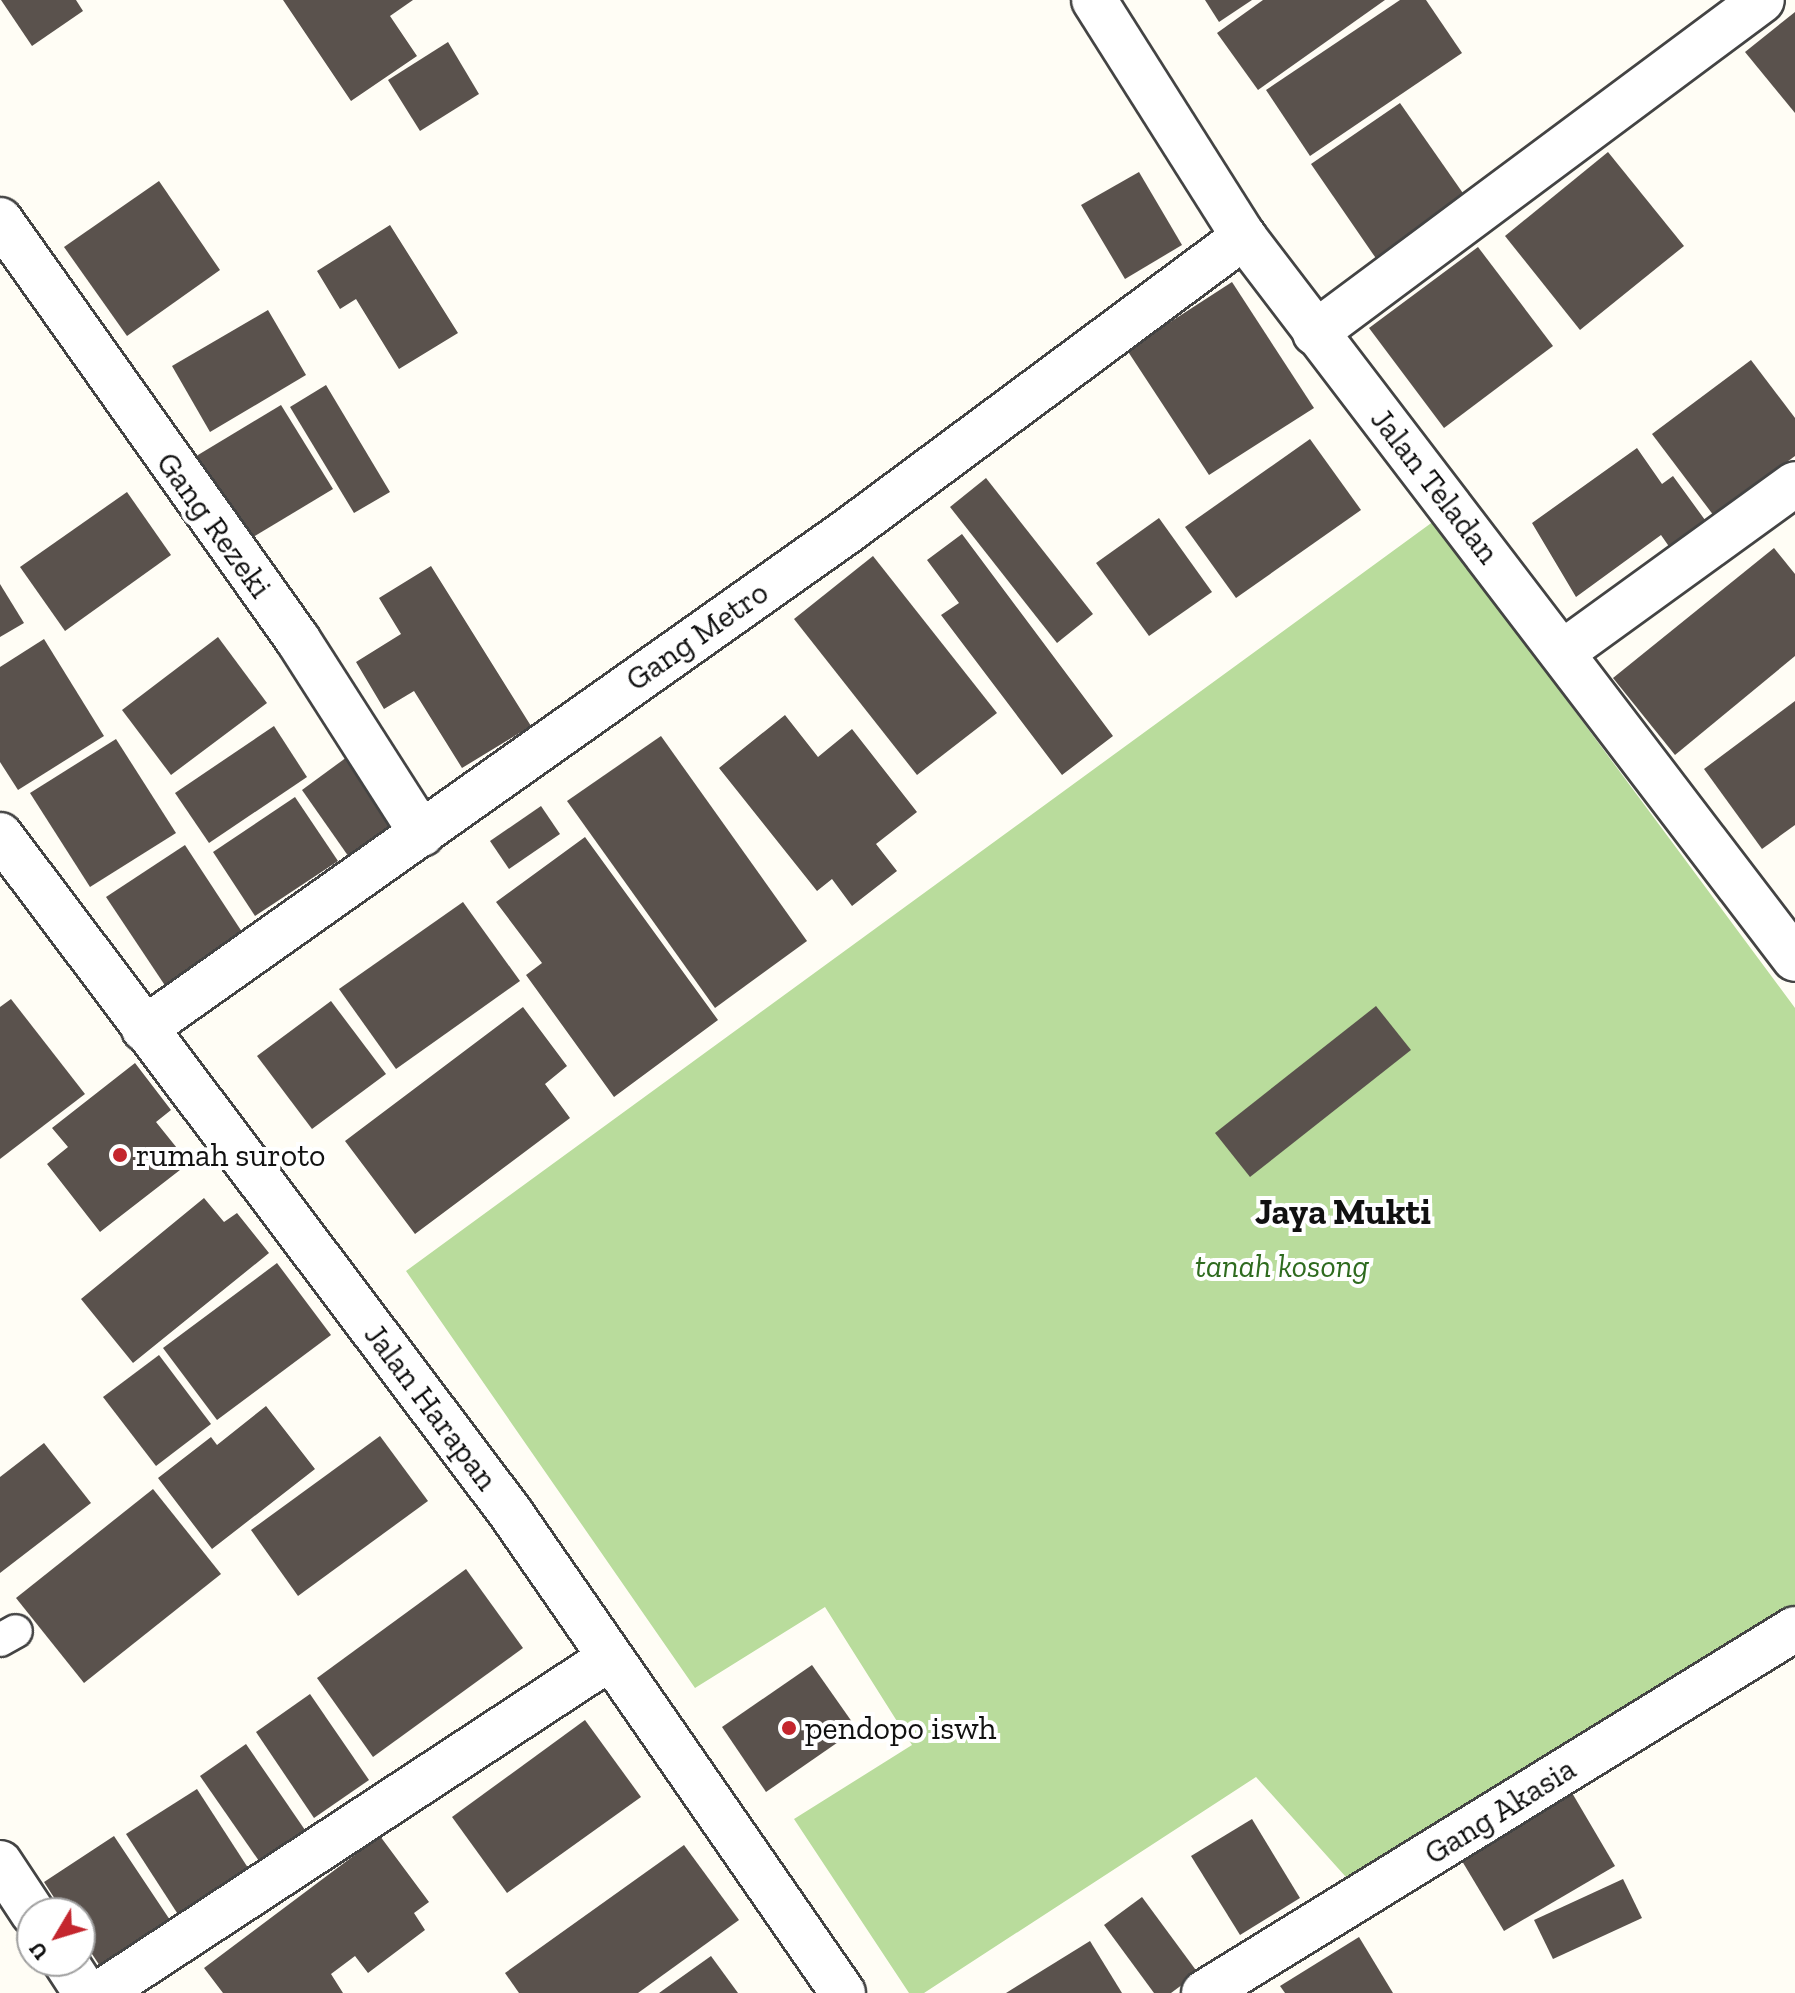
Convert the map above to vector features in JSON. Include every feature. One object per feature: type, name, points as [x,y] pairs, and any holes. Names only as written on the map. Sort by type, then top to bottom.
[{"type":"street","name":"Jalan Teladan","points":[[1094,0],[1244,237],[1795,959]]},
{"type":"street","points":[[1315,333],[1762,0]]},
{"type":"street","name":"Gang Rezeki","points":[[0,220],[298,640],[422,834]]},
{"type":"street","name":"Gang Metro","points":[[144,1029],[849,530],[1244,237]]},
{"type":"street","points":[[1563,652],[1795,484]]},
{"type":"street","name":"Jalan Harapan","points":[[0,835],[510,1512],[607,1660],[843,1993]]},
{"type":"street","name":"Gang Akasia","points":[[1204,1993],[1795,1629]]},
{"type":"street","points":[[100,1993],[607,1660]]},
{"type":"street","points":[[0,1863],[22,1897]]},
{"type":"green space","name":"tanah kosong","points":[[1434,521],[1795,1008],[1795,1622],[1354,1886],[1256,1777],[924,1993],[909,1993],[794,1819],[912,1745],[825,1607],[695,1688],[406,1271]]},
{"type":"building","points":[[1,0],[76,0],[83,11],[32,46]]},
{"type":"building","points":[[283,0],[413,0],[390,16],[417,56],[351,101]]},
{"type":"building","points":[[1205,0],[1252,0],[1219,22]]},
{"type":"building","points":[[1263,0],[1385,0],[1258,90],[1217,33]]},
{"type":"building","points":[[1400,0],[1426,0],[1462,53],[1310,156],[1266,90]]},
{"type":"building","points":[[1795,12],[1795,113],[1745,52]]},
{"type":"building","points":[[448,42],[479,94],[420,131],[388,80]]},
{"type":"building","points":[[1400,103],[1474,209],[1384,270],[1311,164]]},
{"type":"building","points":[[1608,152],[1684,246],[1580,330],[1505,236]]},
{"type":"building","points":[[1139,172],[1182,245],[1125,279],[1081,205]]},
{"type":"building","points":[[159,181],[220,270],[127,336],[64,247]]},
{"type":"building","points":[[390,225],[458,333],[399,369],[356,299],[340,309],[317,271]]},
{"type":"building","points":[[1478,247],[1553,346],[1444,428],[1369,328]]},
{"type":"building","points":[[1232,282],[1314,408],[1209,475],[1127,350]]},
{"type":"building","points":[[268,310],[306,375],[210,432],[172,366]]},
{"type":"building","points":[[1751,360],[1795,418],[1795,456],[1714,516],[1652,434]]},
{"type":"building","points":[[326,385],[390,492],[354,513],[290,407]]},
{"type":"building","points":[[281,405],[333,489],[245,542],[193,458]]},
{"type":"building","points":[[1310,439],[1361,510],[1236,598],[1185,527]]},
{"type":"building","points":[[1637,448],[1662,484],[1673,476],[1713,531],[1677,558],[1661,535],[1576,597],[1532,523]]},
{"type":"building","points":[[986,478],[1093,614],[1057,643],[950,507]]},
{"type":"building","points":[[127,492],[171,555],[65,631],[20,567]]},
{"type":"building","points":[[1159,518],[1212,592],[1149,636],[1096,563]]},
{"type":"building","points":[[962,534],[1113,736],[1062,775],[941,615],[959,603],[927,560]]},
{"type":"building","points":[[1774,548],[1795,574],[1795,656],[1675,755],[1613,678]]},
{"type":"building","points":[[873,556],[997,713],[917,775],[794,619]]},
{"type":"building","points":[[431,566],[531,726],[462,768],[414,691],[384,709],[356,662],[401,634],[379,598]]},
{"type":"building","points":[[0,584],[24,623],[0,637]]},
{"type":"building","points":[[218,637],[267,703],[171,775],[122,710]]},
{"type":"building","points":[[44,639],[104,736],[18,790],[0,762],[0,667]]},
{"type":"building","points":[[1795,701],[1795,825],[1762,849],[1704,769]]},
{"type":"building","points":[[785,715],[818,757],[852,729],[917,812],[876,844],[897,871],[852,906],[832,879],[817,891],[719,768]]},
{"type":"building","points":[[274,726],[307,777],[209,843],[175,793]]},
{"type":"building","points":[[661,736],[807,941],[715,1008],[567,801]]},
{"type":"building","points":[[116,739],[176,833],[90,887],[30,793]]},
{"type":"building","points":[[347,757],[397,826],[351,860],[302,790]]},
{"type":"building","points":[[295,797],[338,861],[255,916],[213,852]]},
{"type":"building","points":[[541,806],[560,834],[509,869],[490,841]]},
{"type":"building","points":[[585,837],[718,1020],[614,1097],[526,975],[542,963],[496,902]]},
{"type":"building","points":[[185,845],[244,935],[166,987],[106,897]]},
{"type":"building","points":[[463,902],[520,981],[396,1069],[339,989]]},
{"type":"building","points":[[11,999],[85,1094],[0,1159],[0,1007]]},
{"type":"building","points":[[331,1001],[386,1074],[312,1129],[257,1056]]},
{"type":"building","points":[[1376,1006],[1411,1050],[1250,1177],[1215,1133]]},
{"type":"building","points":[[523,1007],[567,1066],[545,1084],[570,1118],[415,1234],[345,1141]]},
{"type":"building","name":"rumah suroto","points":[[135,1063],[171,1110],[156,1122],[189,1163],[100,1232],[47,1164],[68,1147],[52,1128]]},
{"type":"building","points":[[204,1198],[224,1222],[237,1213],[269,1253],[133,1363],[81,1299]]},
{"type":"building","points":[[277,1263],[331,1335],[217,1420],[163,1348]]},
{"type":"building","points":[[159,1355],[211,1424],[156,1466],[103,1397]]},
{"type":"building","points":[[266,1406],[315,1469],[212,1549],[158,1478],[211,1437],[217,1445]]},
{"type":"building","points":[[380,1436],[428,1501],[298,1596],[251,1530]]},
{"type":"building","points":[[44,1443],[91,1503],[0,1573],[0,1477]]},
{"type":"building","points":[[153,1489],[221,1574],[84,1683],[16,1598]]},
{"type":"building","points":[[466,1569],[523,1648],[373,1757],[317,1678]]},
{"type":"building","name":"pendopo iswh","points":[[812,1665],[857,1729],[766,1792],[722,1727]]},
{"type":"building","points":[[310,1694],[369,1780],[314,1818],[256,1732]]},
{"type":"building","points":[[585,1720],[641,1797],[507,1893],[452,1817]]},
{"type":"building","points":[[246,1744],[305,1830],[259,1861],[200,1776]]},
{"type":"building","points":[[1568,1786],[1615,1866],[1504,1931],[1456,1851]]},
{"type":"building","points":[[197,1789],[252,1874],[181,1919],[126,1834]]},
{"type":"building","points":[[1252,1819],[1300,1898],[1240,1935],[1191,1856]]},
{"type":"building","points":[[114,1836],[172,1923],[102,1969],[96,1960],[96,1897],[54,1897],[44,1882]]},
{"type":"building","points":[[380,1836],[429,1902],[414,1913],[425,1930],[368,1973],[355,1956],[331,1974],[343,1993],[223,1993],[204,1968]]},
{"type":"building","points":[[684,1845],[739,1920],[638,1993],[519,1993],[505,1973]]},
{"type":"building","points":[[1623,1879],[1642,1918],[1553,1959],[1534,1920]]},
{"type":"building","points":[[1142,1897],[1198,1973],[1171,1993],[1154,1993],[1104,1925]]},
{"type":"building","points":[[1359,1937],[1393,1993],[1285,1993],[1280,1986]]},
{"type":"building","points":[[1090,1941],[1122,1993],[1006,1993]]},
{"type":"building","points":[[711,1956],[738,1993],[659,1993]]},
{"type":"place","name":"rumah suroto","points":[[120,1155]]},
{"type":"place","name":"pendopo iswh","points":[[789,1728]]},
{"type":"district","name":"Jaya Mukti","points":[[1343,1212]]}]
